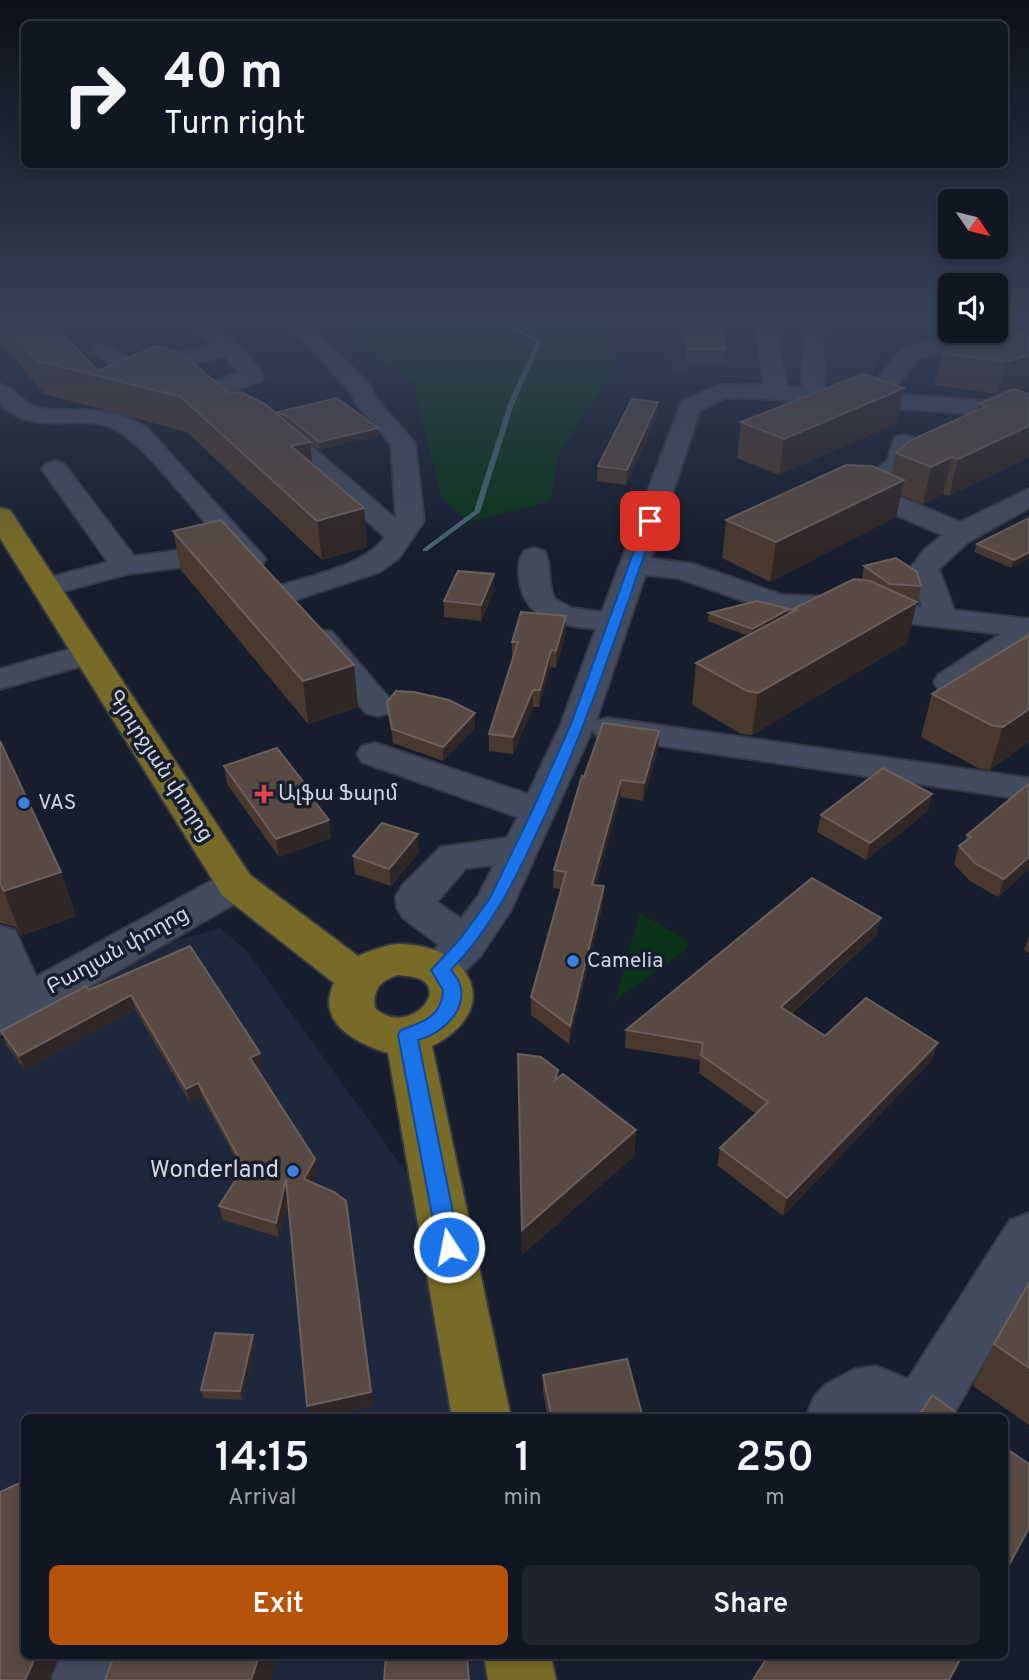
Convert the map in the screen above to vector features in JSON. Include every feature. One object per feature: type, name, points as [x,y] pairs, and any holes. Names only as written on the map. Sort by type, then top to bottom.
[{"type":"main road","name":"Գյուրջյան փողոց","points":[[0,516],[236,885],[359,979]]},
{"type":"main road","points":[[453,957],[449,979],[452,1002],[447,1013],[430,1027],[407,1035],[390,1035],[362,1024],[354,1014],[352,990],[369,970],[398,959],[428,963],[453,957]]},
{"type":"main road","points":[[407,1035],[481,1414]]},
{"type":"main road","points":[[518,1659],[522,1680]]},
{"type":"street","points":[[6,396],[17,406],[33,413],[56,417],[110,419],[123,423],[138,433],[283,594],[378,706]]},
{"type":"street","points":[[221,396],[223,402],[280,432],[400,536]]},
{"type":"street","points":[[283,594],[369,566],[389,552],[410,521],[403,443],[363,396]]},
{"type":"street","points":[[521,849],[455,856],[416,896],[417,908],[453,957],[497,900],[539,811],[578,724],[690,405],[710,396]]},
{"type":"street","points":[[789,396],[811,406],[866,398],[1029,411]]},
{"type":"street","points":[[811,396],[811,406]]},
{"type":"street","points":[[864,492],[899,464],[904,442]]},
{"type":"street","points":[[55,469],[126,566]]},
{"type":"street","points":[[821,489],[864,492],[961,533]]},
{"type":"street","points":[[942,617],[926,580],[924,569],[930,560],[961,533],[1029,497]]},
{"type":"street","points":[[46,587],[126,566],[192,556],[238,544]]},
{"type":"street","points":[[534,556],[532,581],[539,601],[547,611],[615,623]]},
{"type":"street","points":[[635,565],[683,570],[778,604],[837,606],[1029,629]]},
{"type":"street","points":[[789,632],[837,606]]},
{"type":"street","points":[[950,682],[1029,629]]},
{"type":"street","points":[[0,679],[88,654]]},
{"type":"street","points":[[578,724],[1029,789]]},
{"type":"street","points":[[375,754],[539,811]]},
{"type":"street","name":"Բաղյան փողոց","points":[[14,1009],[236,885]]},
{"type":"street","points":[[0,941],[17,985],[14,1009]]},
{"type":"street","points":[[921,1414],[1029,1237]]},
{"type":"street","points":[[838,1414],[846,1402],[860,1393],[878,1395],[916,1414]]},
{"type":"street","points":[[85,1680],[94,1659]]},
{"type":"shaded area","points":[[220,928],[245,949],[417,1187],[455,1414],[21,1414],[21,1659],[492,1659],[495,1680],[0,1680],[0,1039],[151,948]]},
{"type":"green space","points":[[416,396],[596,396],[558,454],[551,501],[467,522],[441,496]]},
{"type":"green space","points":[[640,913],[688,941],[687,949],[615,1001]]},
{"type":"building","points":[[179,396],[250,396],[265,404],[310,442],[291,446],[364,508],[317,521]]},
{"type":"building","points":[[806,396],[884,396],[784,439],[741,422]]},
{"type":"building","points":[[996,396],[1029,396],[1029,426],[958,459],[952,457],[931,467],[896,453],[911,440],[987,406],[978,404]]},
{"type":"building","points":[[337,398],[378,428],[319,442],[290,418],[278,412]]},
{"type":"building","points":[[632,399],[658,402],[627,470],[598,466]]},
{"type":"building","points":[[846,465],[872,466],[904,480],[776,542],[726,520]]},
{"type":"building","points":[[1029,518],[1029,552],[1014,560],[977,544]]},
{"type":"building","points":[[221,520],[354,665],[303,681],[173,531]]},
{"type":"building","points":[[896,558],[917,572],[921,586],[890,584],[864,566]]},
{"type":"building","points":[[458,571],[494,574],[481,605],[444,601]]},
{"type":"building","points":[[854,579],[870,581],[917,602],[758,693],[747,691],[696,663],[796,610],[793,609]]},
{"type":"building","points":[[757,601],[789,609],[752,629],[709,613]]},
{"type":"building","points":[[521,612],[566,616],[556,651],[551,650],[540,690],[533,690],[513,737],[489,734],[518,642],[512,642]]},
{"type":"building","points":[[1029,635],[1029,709],[1003,727],[991,725],[932,694]]},
{"type":"building","points":[[396,691],[449,700],[475,713],[443,747],[392,729],[387,702]]},
{"type":"building","points":[[603,723],[659,731],[644,783],[621,780],[592,885],[604,886],[570,1026],[531,997],[566,872],[554,870],[582,776],[584,777]]},
{"type":"building","points":[[0,741],[61,872],[4,891],[0,884]]},
{"type":"building","points":[[277,748],[329,820],[276,839],[224,766]]},
{"type":"building","points":[[883,768],[932,794],[870,843],[821,815]]},
{"type":"building","points":[[1028,784],[1029,857],[1004,879],[976,864],[959,846],[971,837],[967,835]]},
{"type":"building","points":[[382,823],[418,834],[389,869],[353,856]]},
{"type":"building","points":[[812,878],[881,918],[781,1007],[825,1036],[866,998],[938,1043],[787,1198],[720,1148],[768,1102],[701,1055],[703,1043],[626,1030]]},
{"type":"building","points":[[190,946],[260,1053],[250,1058],[315,1159],[304,1179],[334,1192],[346,1201],[371,1392],[307,1406],[286,1179],[276,1223],[219,1206],[244,1167],[198,1083],[186,1089],[131,995],[19,1056],[1,1031],[86,986],[89,990]]},
{"type":"building","points":[[518,1054],[541,1057],[558,1070],[555,1080],[563,1074],[636,1130],[522,1230]]},
{"type":"building","points":[[1029,1283],[1029,1368],[994,1344]]},
{"type":"building","points":[[215,1333],[253,1335],[240,1391],[201,1390]]},
{"type":"building","points":[[627,1359],[642,1414],[551,1414],[543,1375]]},
{"type":"building","points":[[932,1395],[958,1414],[920,1414]]},
{"type":"building","points":[[1008,1450],[1029,1464],[1029,1528],[1008,1567]]},
{"type":"building","points":[[21,1482],[21,1659],[35,1659],[25,1680],[0,1680],[0,1492]]},
{"type":"building","points":[[113,1659],[258,1659],[251,1680],[105,1680]]},
{"type":"building","points":[[386,1659],[467,1659],[469,1680],[384,1680]]},
{"type":"building","points":[[766,1659],[960,1659],[949,1680],[753,1680]]},
{"type":"waterway","points":[[425,550],[477,512],[514,396]]},
{"type":"place","name":"Ալֆա Ֆարմ","points":[[264,794]]},
{"type":"place","name":"VAS","points":[[24,803]]},
{"type":"place","name":"Camelia","points":[[573,961]]},
{"type":"place","name":"Wonderland","points":[[293,1171]]},
{"type":"route","points":[[449,1247],[407,1035],[424,1031],[447,1013],[452,1002],[452,990],[449,979],[440,970],[466,944],[497,900],[539,811],[578,724],[650,521]]}]
